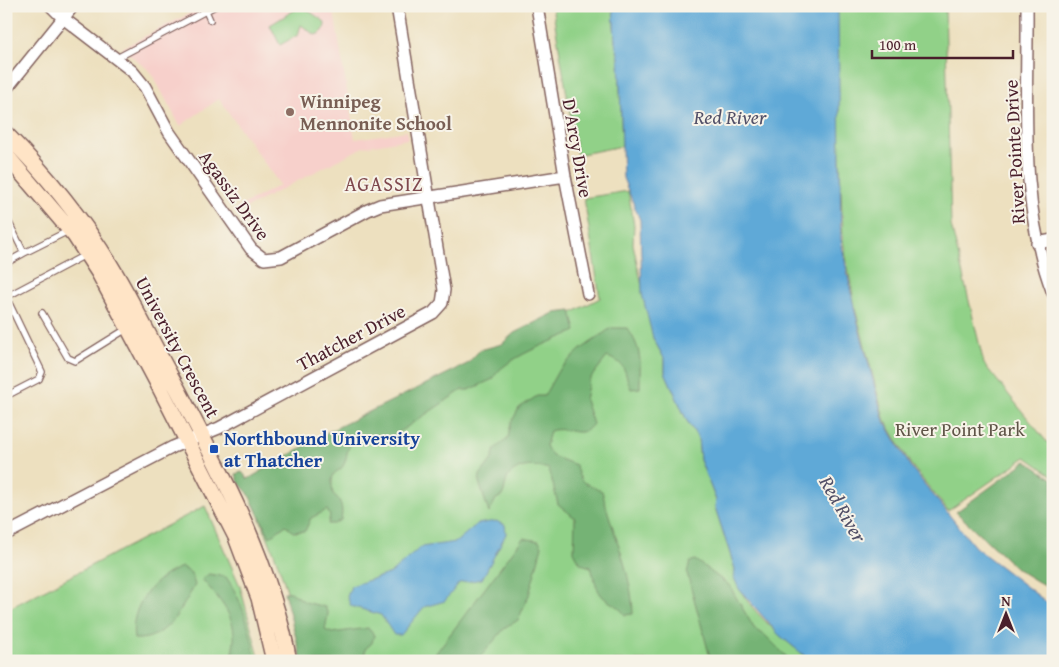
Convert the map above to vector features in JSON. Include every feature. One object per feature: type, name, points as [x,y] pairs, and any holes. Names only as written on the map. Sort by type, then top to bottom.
[{"type":"main road","name":"University Crescent","points":[[6,134],[58,190],[95,241],[129,296],[195,438],[245,559],[259,598],[274,661]]},
{"type":"main road","name":"University Crescent","points":[[7,158],[70,230],[99,273],[128,328],[195,438],[255,544],[277,608],[289,661]]},
{"type":"street","name":"Agassiz Drive","points":[[51,6],[63,18],[132,71],[145,87],[174,140],[251,250],[264,259],[281,257],[368,210],[428,198],[564,176]]},
{"type":"street","points":[[6,89],[73,6]]},
{"type":"street","name":"Thatcher Drive","points":[[6,534],[195,438],[433,313],[442,303],[444,290],[397,6]]},
{"type":"street","name":"D'Arcy Drive","points":[[537,6],[564,176],[588,294]]},
{"type":"street","name":"River Pointe Drive","points":[[1027,6],[1028,177],[1032,220],[1041,262],[1053,293]]},
{"type":"street","points":[[1037,243],[1053,240]]},
{"type":"lane","points":[[115,59],[215,6]]},
{"type":"lane","points":[[206,11],[210,20]]},
{"type":"lane","points":[[6,217],[24,253]]},
{"type":"lane","points":[[6,263],[70,230]]},
{"type":"lane","points":[[6,396],[39,379],[42,372],[6,297],[86,254]]},
{"type":"lane","points":[[42,313],[68,358],[75,361],[128,328]]},
{"type":"shaded area","name":"Winnipeg Mennonite School","points":[[204,6],[333,6],[355,139],[407,131],[408,139],[363,147],[240,211],[237,208],[280,185],[219,99],[180,126],[151,72],[122,48]]},
{"type":"green space","points":[[552,6],[613,6],[615,42],[619,57],[622,146],[577,155]]},
{"type":"green space","name":"River Point Park","points":[[834,6],[945,6],[951,225],[984,364],[1046,441],[1053,446],[1053,476],[1026,457],[948,511],[911,465],[884,418],[856,312],[843,241]]},
{"type":"green space","points":[[298,8],[306,9],[325,22],[324,29],[315,35],[301,25],[298,35],[280,45],[270,25]]},
{"type":"green space","points":[[628,191],[634,225],[633,244],[653,338],[665,360],[665,372],[687,421],[698,438],[700,460],[716,500],[715,507],[735,569],[736,581],[751,606],[763,619],[811,661],[306,661],[294,614],[280,571],[245,485],[600,298],[584,198]]},
{"type":"green space","points":[[571,311],[576,331],[518,357],[507,364],[493,379],[469,390],[462,390],[386,441],[375,443],[359,441],[351,444],[343,466],[332,478],[333,494],[341,506],[341,520],[334,524],[328,524],[330,516],[327,510],[311,518],[305,531],[293,532],[286,525],[270,537],[248,493],[239,483],[236,474],[242,472],[248,479],[330,431],[467,364],[480,350],[502,344],[514,333],[554,313]]},
{"type":"green space","points":[[611,328],[627,328],[636,343],[640,357],[640,388],[631,389],[622,365],[607,357],[589,380],[585,400],[593,424],[588,429],[579,432],[550,431],[546,446],[552,456],[576,465],[579,476],[584,482],[602,491],[621,552],[632,598],[633,614],[625,615],[603,597],[591,567],[581,564],[574,552],[575,518],[558,504],[549,469],[527,467],[512,473],[507,479],[502,496],[496,499],[489,513],[479,482],[480,475],[492,459],[495,449],[508,438],[511,423],[519,408],[537,396],[544,396],[558,371],[580,350]]},
{"type":"green space","points":[[1026,461],[1053,479],[1053,591],[1017,569],[956,512]]},
{"type":"green space","points":[[205,506],[240,586],[260,661],[6,661],[6,610]]},
{"type":"green space","points":[[523,538],[539,541],[542,546],[529,595],[518,620],[504,629],[477,661],[430,661]]},
{"type":"green space","points":[[695,560],[729,585],[754,628],[766,636],[791,661],[711,661],[687,573],[690,562]]},
{"type":"green space","points":[[182,567],[191,573],[195,585],[172,622],[155,635],[134,639],[133,627],[135,616],[145,595],[162,578]]},
{"type":"green space","points":[[209,574],[226,577],[232,587],[245,617],[256,661],[233,661],[233,625],[227,611],[202,579]]},
{"type":"green space","points":[[284,592],[291,592],[305,602],[325,607],[328,614],[325,630],[332,633],[368,628],[374,635],[372,643],[365,649],[365,661],[302,661]]},
{"type":"water","name":"Red River","points":[[613,6],[838,6],[841,240],[855,312],[883,418],[910,466],[975,547],[1053,607],[1053,661],[811,661],[779,635],[739,589],[734,578],[735,569],[715,507],[716,500],[700,460],[698,438],[687,421],[665,372],[665,360],[653,338],[642,294],[640,220],[623,178],[619,58],[615,42]]},
{"type":"water","points":[[496,521],[505,525],[506,534],[482,579],[459,583],[445,601],[424,607],[401,635],[394,635],[381,615],[351,606],[347,597],[351,586],[391,573],[421,547],[456,542],[477,524]]},
{"type":"place","name":"Winnipeg Mennonite School","points":[[290,112]]},
{"type":"place","name":"Northbound University at Thatcher","points":[[214,449]]},
{"type":"district","name":"AGASSIZ","points":[[384,184]]}]
